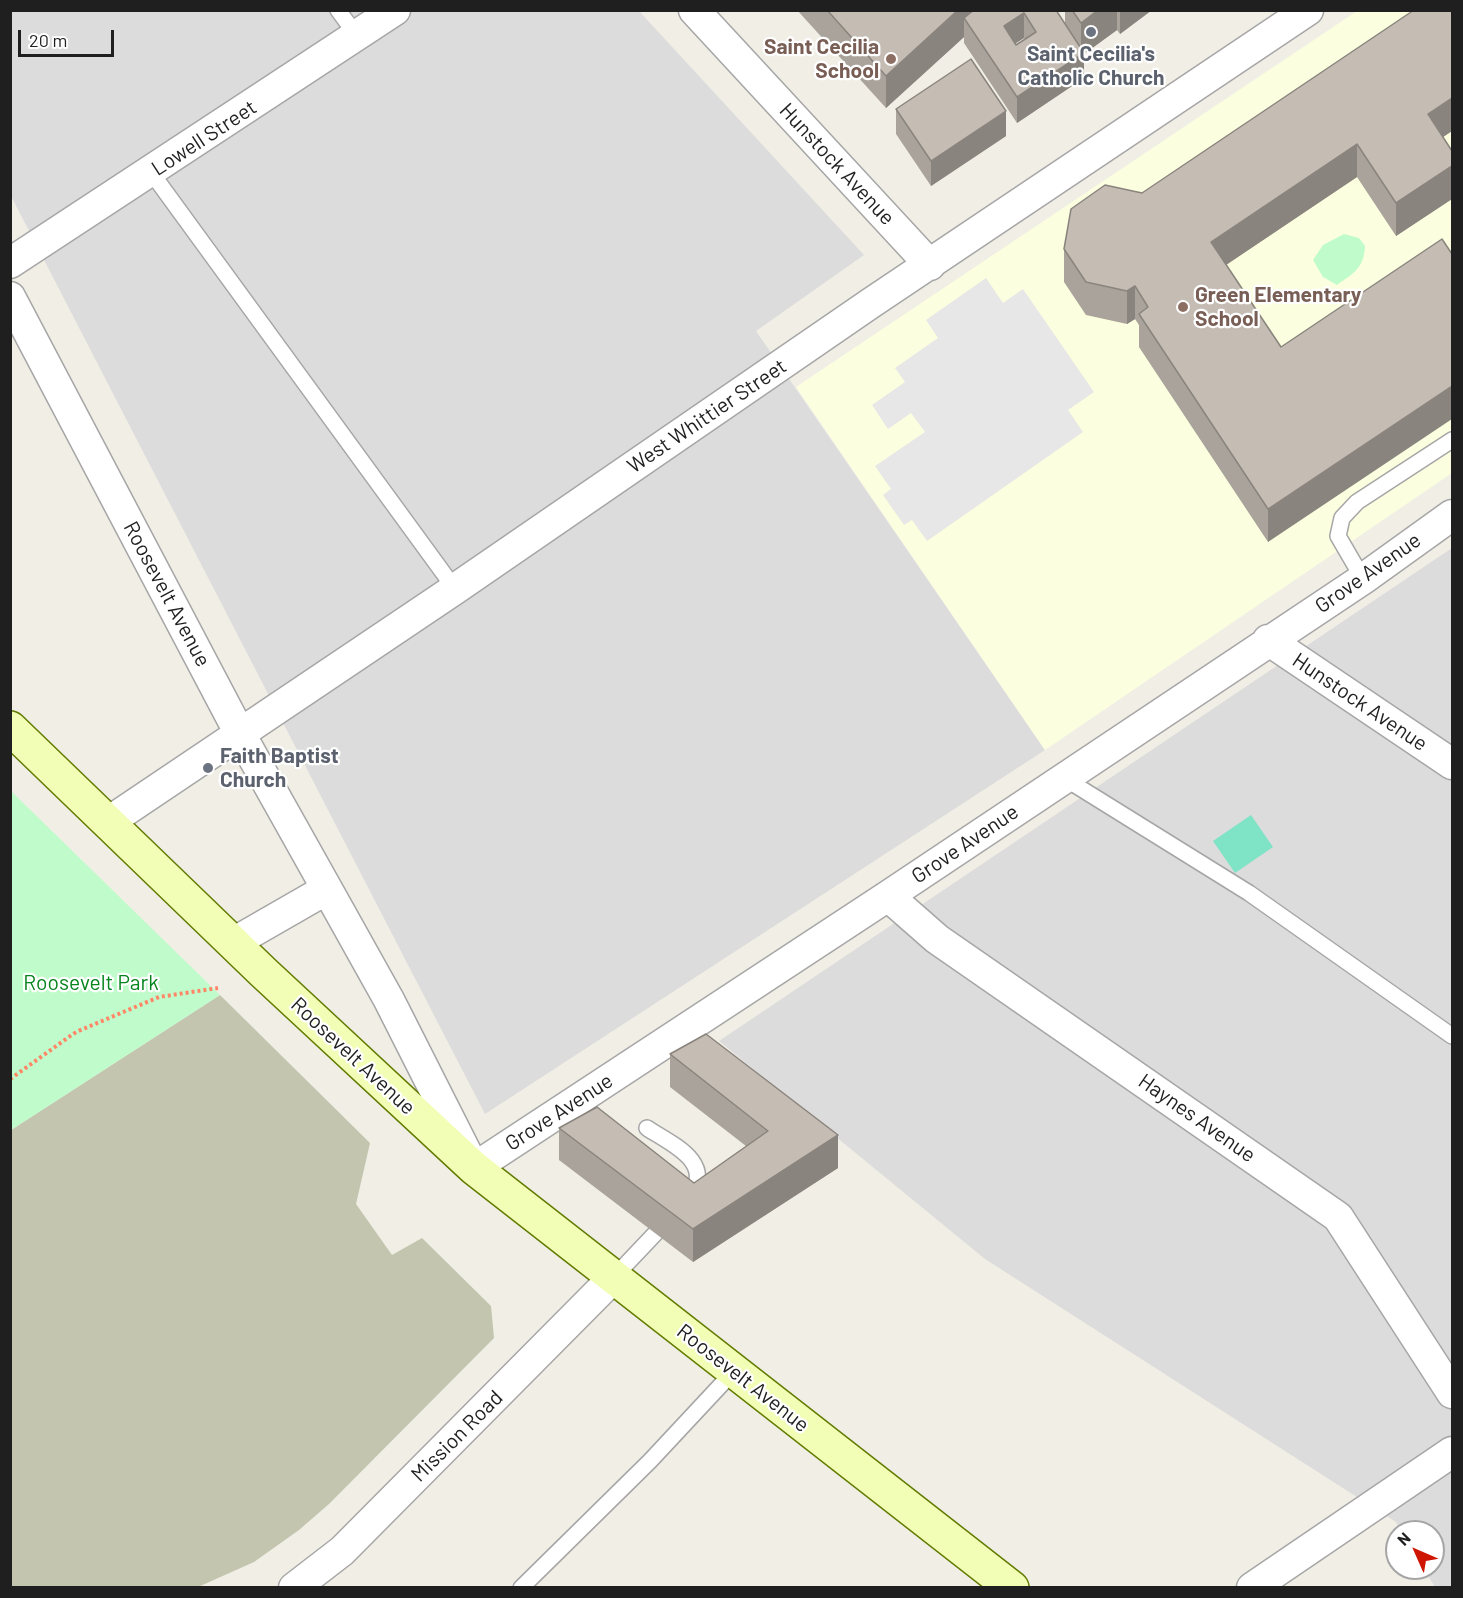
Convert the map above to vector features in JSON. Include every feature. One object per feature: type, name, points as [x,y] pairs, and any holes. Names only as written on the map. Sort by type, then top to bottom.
[{"type":"main road","name":"Roosevelt Avenue","points":[[10,728],[233,943],[474,1168],[1012,1587]]},
{"type":"street","name":"Lowell Street","points":[[10,263],[395,10]]},
{"type":"street","name":"Hunstock Avenue","points":[[694,10],[930,265]]},
{"type":"street","name":"West Whittier Street","points":[[107,823],[1308,10]]},
{"type":"street","name":"Roosevelt Avenue","points":[[10,297],[239,732],[389,1000],[474,1168]]},
{"type":"street","name":"Grove Avenue","points":[[474,1168],[888,896],[1268,640],[1363,579],[1452,515]]},
{"type":"street","name":"Hunstock Avenue","points":[[1268,640],[1452,764]]},
{"type":"street","points":[[233,943],[327,890]]},
{"type":"street","name":"Haynes Avenue","points":[[888,896],[937,939],[1338,1217],[1452,1393]]},
{"type":"street","name":"Mission Road","points":[[297,1586],[342,1551],[613,1278]]},
{"type":"street","points":[[1252,1587],[1452,1452]]},
{"type":"lane","points":[[338,10],[357,36]]},
{"type":"lane","points":[[151,172],[455,589]]},
{"type":"lane","points":[[1363,579],[1338,536],[1342,518],[1357,502],[1452,440]]},
{"type":"lane","points":[[1064,778],[1249,893],[1452,1036]]},
{"type":"lane","points":[[613,1278],[696,1188],[698,1174],[691,1158],[647,1128]]},
{"type":"lane","points":[[521,1587],[650,1461],[734,1371]]},
{"type":"path","points":[[10,1079],[76,1032],[159,997],[218,988]]},
{"type":"shaded area","points":[[11,11],[639,11],[864,255],[756,331],[1045,750],[485,1114],[11,196]]},
{"type":"shaded area","name":"Green Elementary School","points":[[1357,11],[1452,11],[1452,473],[1045,750],[796,387]]},
{"type":"shaded area","points":[[986,278],[1003,303],[1023,289],[1094,392],[1068,410],[1083,432],[927,541],[912,520],[904,525],[883,495],[891,489],[875,466],[925,432],[911,413],[888,429],[872,405],[905,382],[895,368],[938,338],[926,320]]},
{"type":"shaded area","points":[[1452,548],[1452,1587],[1435,1587],[1431,1580],[1445,1580],[1445,1520],[1393,1520],[985,1259],[719,1041]]},
{"type":"shaded area","points":[[220,995],[370,1143],[356,1204],[392,1255],[422,1238],[491,1306],[494,1338],[329,1504],[299,1530],[254,1562],[198,1587],[11,1588],[11,1130]]},
{"type":"green space","points":[[1344,234],[1359,238],[1365,246],[1364,254],[1357,269],[1337,285],[1323,277],[1313,260],[1323,245]]},
{"type":"green space","name":"Roosevelt Park","points":[[11,791],[220,995],[10,1130]]},
{"type":"green space","points":[[1251,815],[1273,847],[1235,873],[1213,841]]},
{"type":"building","points":[[827,10],[958,10],[886,76]]},
{"type":"building","points":[[974,10],[1056,10],[1084,53],[1017,97],[964,18]],"holes":[[[1024,13],[1036,32],[1016,45],[1004,26]]]},
{"type":"building","points":[[1072,10],[1098,10],[1081,23]]},
{"type":"building","points":[[1414,10],[1452,10],[1452,98],[1428,114],[1452,151],[1452,166],[1396,203],[1357,144],[1211,242],[1281,347],[1442,239],[1452,254],[1452,386],[1268,509],[1139,314],[1148,307],[1135,286],[1127,291],[1086,282],[1064,249],[1071,209],[1105,185],[1142,193]]},
{"type":"building","points":[[971,59],[1006,111],[931,161],[896,109]]},
{"type":"building","points":[[706,1034],[838,1135],[693,1229],[559,1128],[597,1107],[694,1183],[768,1131],[670,1054]]},
{"type":"place","name":"Saint Cecilia's Catholic Church","points":[[1091,32]]},
{"type":"place","name":"Saint Cecilia School","points":[[891,59]]},
{"type":"place","name":"Green Elementary School","points":[[1183,307]]},
{"type":"place","name":"Faith Baptist Church","points":[[208,768]]}]
